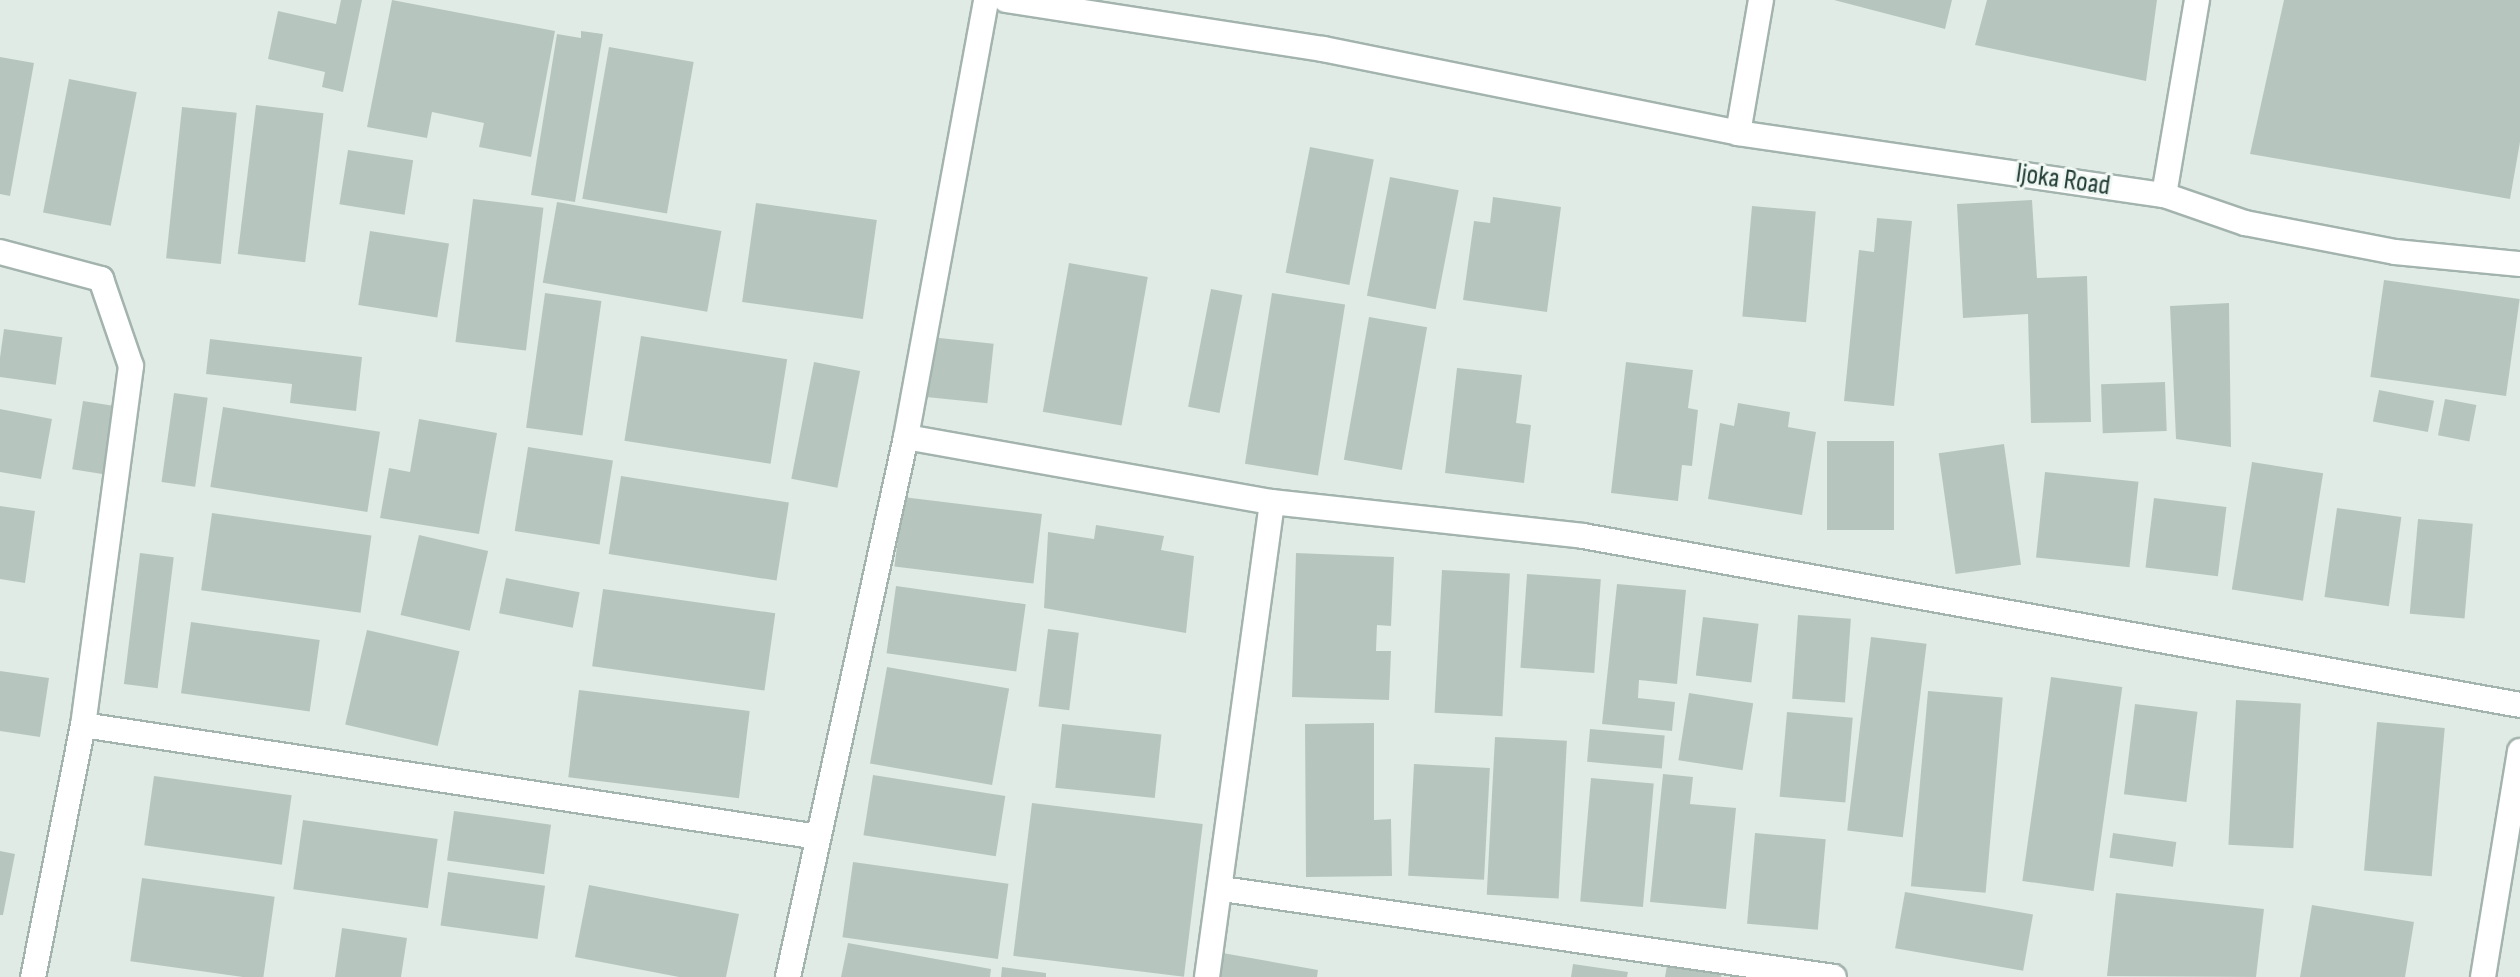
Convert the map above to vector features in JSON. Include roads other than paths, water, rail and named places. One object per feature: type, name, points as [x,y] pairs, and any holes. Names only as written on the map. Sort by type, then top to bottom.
[{"type":"street","points":[[788,977],[906,437],[986,0]]},
{"type":"street","name":"Ijoka Road","points":[[1006,0],[1604,101],[1738,133],[2164,195],[2245,223],[2395,252],[2520,264]]},
{"type":"street","points":[[1738,133],[1761,0]]},
{"type":"street","points":[[2164,195],[2197,0]]},
{"type":"street","points":[[0,252],[101,279],[131,366],[83,725],[33,977]]},
{"type":"street","points":[[906,437],[1272,502],[1583,536],[2520,705]]},
{"type":"street","points":[[1207,977],[1222,889],[1272,502]]},
{"type":"street","points":[[83,725],[818,837]]},
{"type":"street","points":[[2483,977],[2520,751]]},
{"type":"street","points":[[1222,889],[1834,977]]}]
